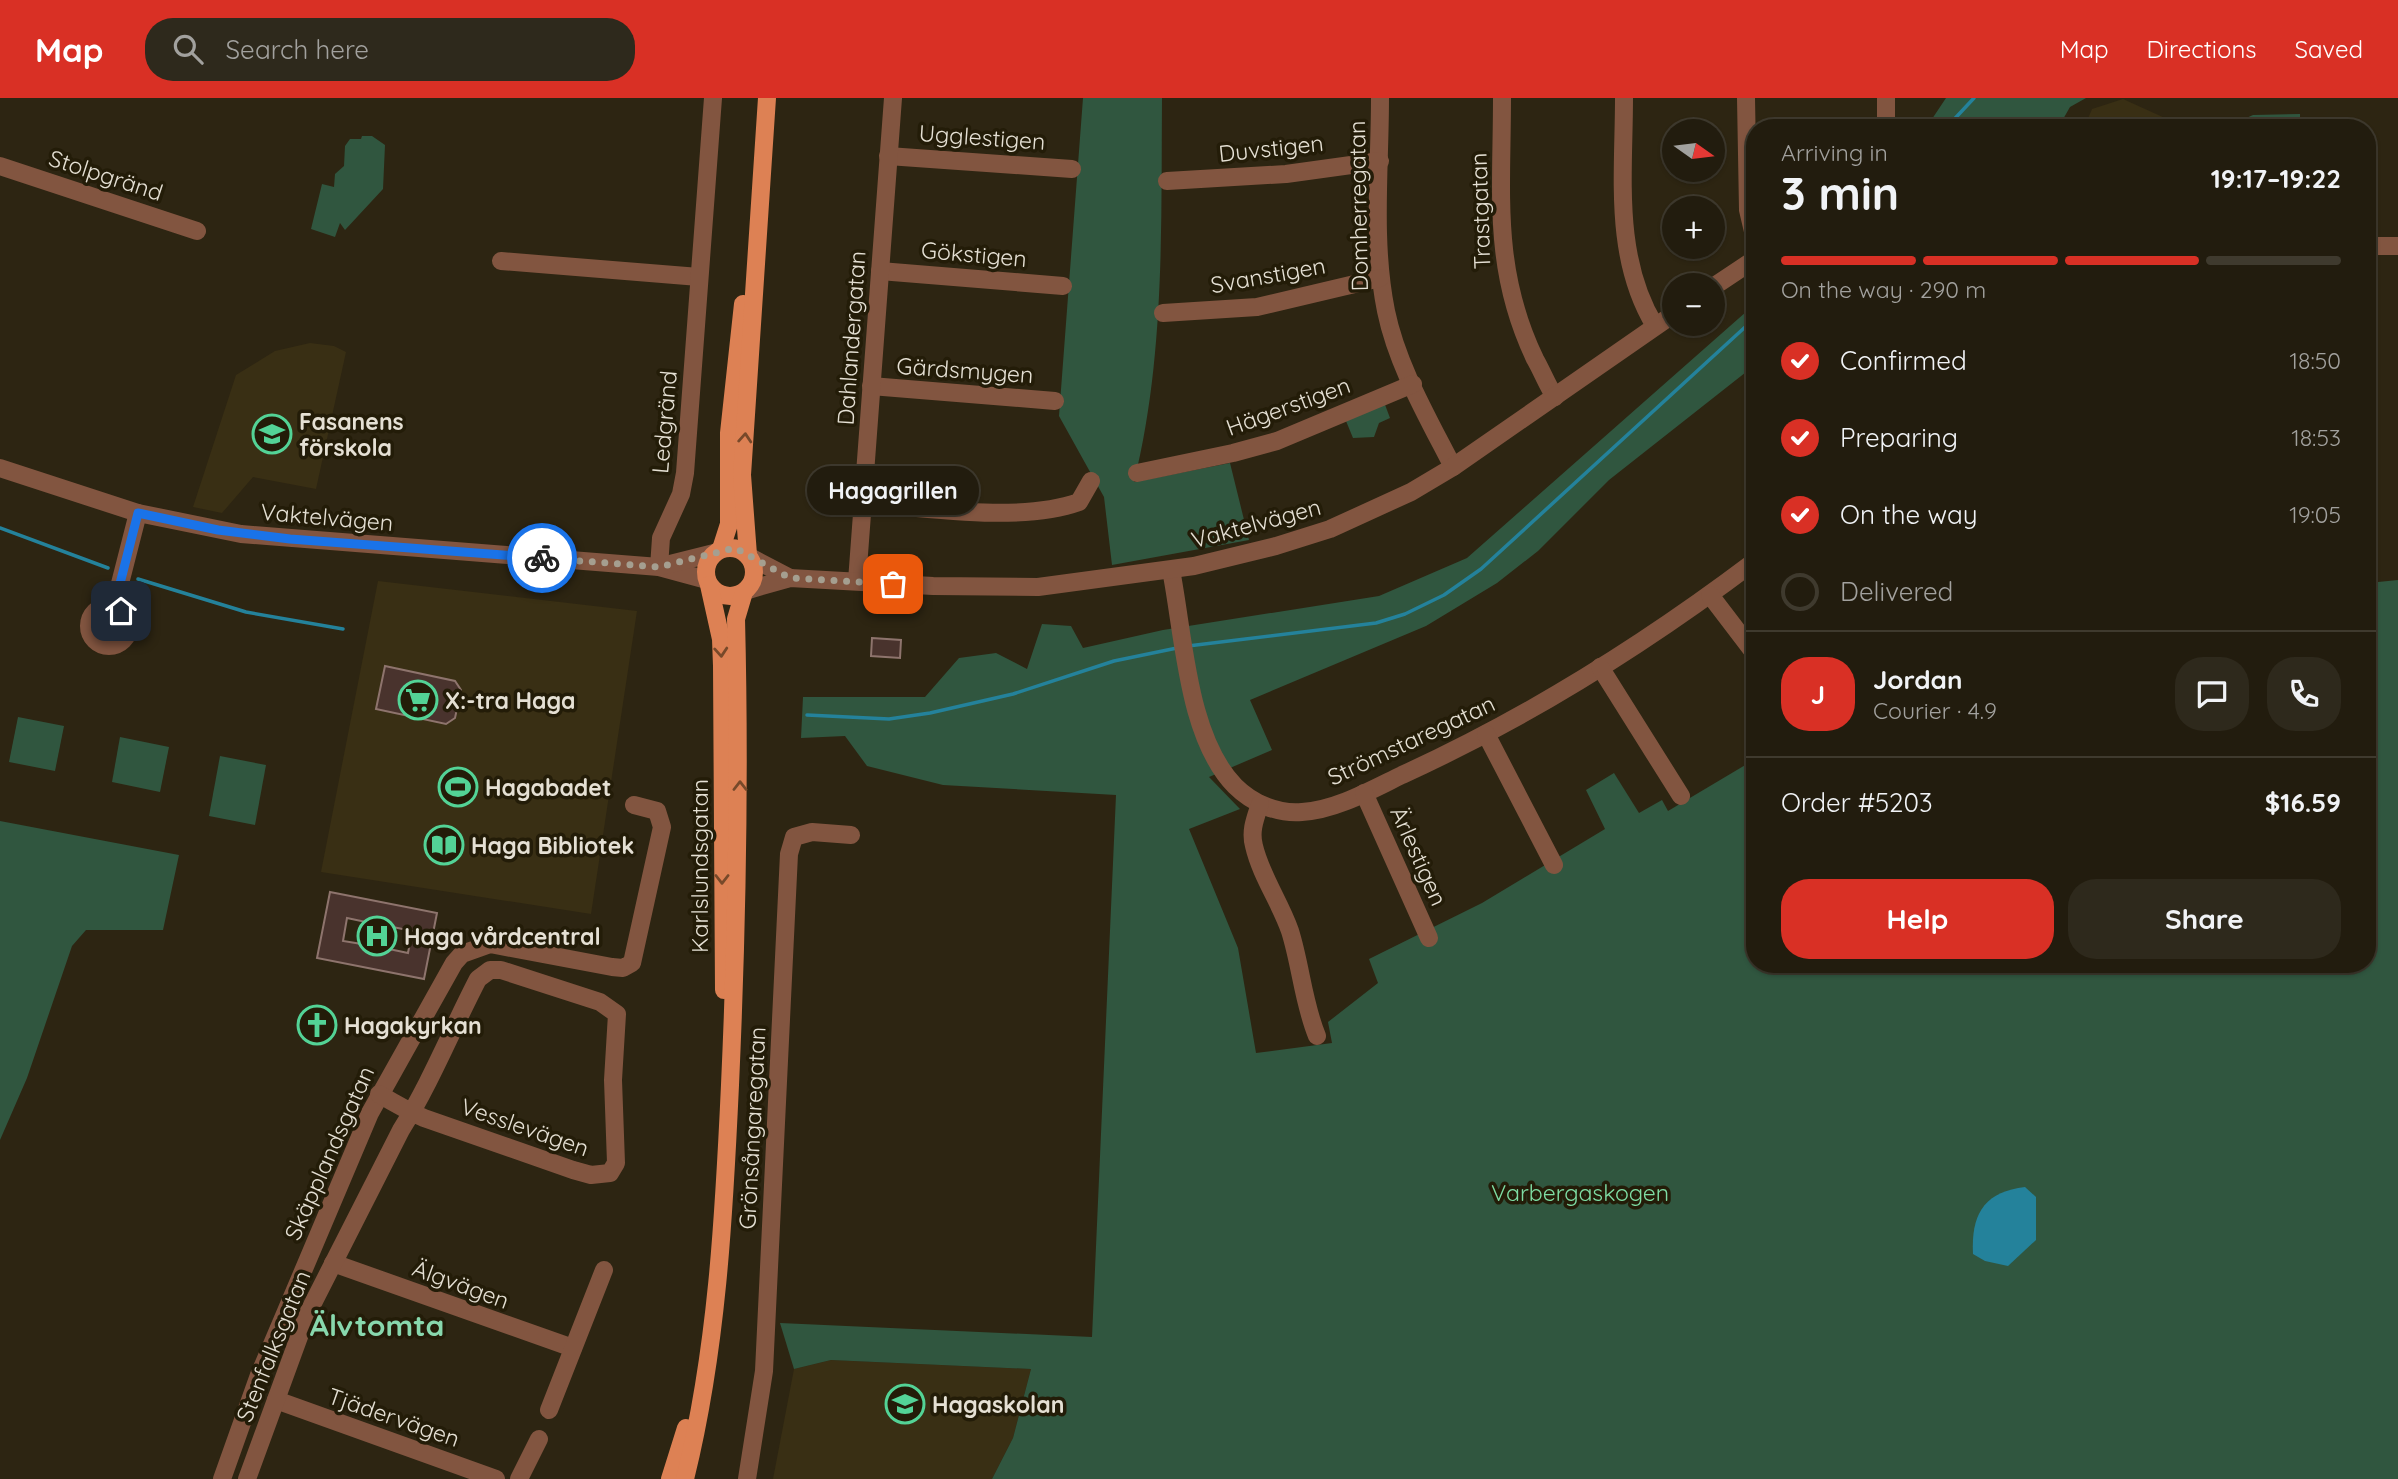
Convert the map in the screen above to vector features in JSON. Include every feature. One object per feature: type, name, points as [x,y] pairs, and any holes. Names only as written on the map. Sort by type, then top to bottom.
[{"type":"main road","points":[[757,222],[732,401],[729,524],[718,552],[706,569],[708,582],[725,596],[746,591],[755,576],[749,556],[742,474],[767,98]]},
{"type":"main road","points":[[718,552],[735,548],[749,556]]},
{"type":"main road","name":"Karlslundsgatan","points":[[708,582],[718,624],[722,666],[722,882],[727,1148]]},
{"type":"main road","name":"Karlslundsgatan","points":[[685,1479],[721,1260],[739,894],[736,619],[746,591]]},
{"type":"main road","name":"Karlslundsgatan","points":[[670,1479],[704,1374]]},
{"type":"street","name":"Ledgränd","points":[[659,567],[661,538],[681,494],[685,473],[713,98]]},
{"type":"street","name":"Dahlandergatan","points":[[857,581],[893,98]]},
{"type":"street","name":"Domherregatan","points":[[1380,98],[1380,278],[1391,329],[1413,384],[1453,467]]},
{"type":"street","name":"Trastgatan","points":[[1502,98],[1502,247],[1508,286],[1529,345],[1555,397]]},
{"type":"street","points":[[1624,98],[1624,237],[1635,284],[1654,326]]},
{"type":"street","points":[[1746,98],[1746,119]]},
{"type":"street","points":[[1886,98],[1886,119]]},
{"type":"street","name":"Ugglestigen","points":[[888,156],[1072,169]]},
{"type":"street","name":"Duvstigen","points":[[1167,181],[1286,174],[1359,161],[1380,160]]},
{"type":"street","name":"Stolpgränd","points":[[0,166],[197,231]]},
{"type":"street","points":[[2376,246],[2398,246]]},
{"type":"street","points":[[501,261],[699,277]]},
{"type":"street","points":[[1725,279],[1746,264]]},
{"type":"street","name":"Gökstigen","points":[[880,271],[1063,286]]},
{"type":"street","name":"Svanstigen","points":[[1163,313],[1257,307],[1380,278]]},
{"type":"street","name":"Vaktelvägen","points":[[746,591],[790,578],[1025,588],[1171,570],[1276,546],[1330,529],[1387,505],[1453,467],[1662,321]]},
{"type":"street","name":"Hägerstigen","points":[[1137,473],[1277,441],[1413,384]]},
{"type":"street","name":"Gärdsmygen","points":[[872,386],[1055,401]]},
{"type":"street","name":"Vaktelvägen","points":[[0,468],[138,513],[218,530],[290,539],[659,567],[708,582]]},
{"type":"street","points":[[863,503],[971,510],[1061,508],[1079,502],[1091,481]]},
{"type":"street","points":[[114,607],[138,513]]},
{"type":"street","name":"Vaktelvägen","points":[[659,567],[718,552]]},
{"type":"street","name":"Vaktelvägen","points":[[749,556],[790,578]]},
{"type":"street","name":"Strömstaregatan","points":[[1171,570],[1197,710],[1213,755],[1236,787],[1260,804],[1272,809],[1301,812],[1317,810],[1364,793],[1486,734],[1600,667],[1710,595],[1746,568]]},
{"type":"street","points":[[1710,595],[1746,642]]},
{"type":"street","points":[[1600,667],[1681,796]]},
{"type":"street","points":[[1486,734],[1554,865]]},
{"type":"street","name":"Ärlestigen","points":[[1364,793],[1429,937]]},
{"type":"street","points":[[1260,804],[1252,827],[1254,846],[1289,929],[1300,964],[1308,1013],[1317,1036]]},
{"type":"street","name":"Skäpplandsgatan","points":[[222,1479],[259,1375],[379,1094],[454,963],[462,954],[490,944],[612,967],[623,968],[632,964],[637,954],[663,827],[657,811],[634,805]]},
{"type":"street","name":"Grönsångaregatan","points":[[747,1479],[764,1359],[789,854],[794,837],[802,833],[851,835]]},
{"type":"street","name":"Vesslevägen","points":[[379,1094],[411,1113],[573,1170],[601,1175],[614,1168],[617,1014],[600,1002],[501,970],[484,972]]},
{"type":"street","name":"Stenfalksgatan","points":[[247,1479],[307,1315],[474,986],[484,972]]},
{"type":"street","name":"Älgvägen","points":[[333,1263],[573,1348]]},
{"type":"street","points":[[549,1410],[604,1270]]},
{"type":"street","name":"Tjädervägen","points":[[276,1400],[496,1479]]},
{"type":"street","points":[[519,1479],[539,1439]]},
{"type":"shaded area","points":[[2123,99],[2167,119],[2088,119],[2092,109]]},
{"type":"shaded area","name":"Fasanens förskola","points":[[310,343],[334,346],[346,352],[316,489],[253,477],[222,513],[193,507],[236,375],[275,351]]},
{"type":"shaded area","points":[[378,581],[637,611],[591,914],[321,872]]},
{"type":"shaded area","name":"Hagaskolan","points":[[831,1360],[1031,1369],[1013,1438],[992,1479],[773,1479],[794,1369]]},
{"type":"green space","points":[[1083,98],[1162,98],[1161,243],[1156,339],[1144,435],[1134,482],[1230,463],[1249,540],[1112,565],[1104,497],[1059,416]]},
{"type":"green space","points":[[1946,98],[2086,98],[2070,107],[2063,119],[1932,119]]},
{"type":"green space","points":[[2300,114],[2300,119],[2244,119],[2253,115]]},
{"type":"green space","points":[[362,136],[372,136],[385,145],[383,189],[345,230],[340,223],[335,237],[311,229],[322,184],[334,187],[335,174],[344,166],[345,146],[350,139],[361,139]]},
{"type":"green space","name":"Varbergaskogen","points":[[1746,312],[1746,372],[1609,480],[1538,551],[1497,583],[1426,626],[1250,700],[1272,750],[1209,777],[1240,809],[1189,829],[1238,948],[1256,1053],[1332,1043],[1328,1022],[1378,983],[1369,959],[1482,903],[1605,829],[1586,790],[1614,773],[1639,813],[1662,800],[1668,811],[1746,765],[1746,973],[2376,973],[2376,582],[2398,580],[2398,1479],[992,1479],[1013,1438],[1031,1369],[831,1360],[794,1369],[780,1323],[1092,1337],[1116,795],[943,785],[867,766],[845,736],[801,738],[803,697],[925,697],[959,658],[996,653],[1027,669],[1042,624],[1071,626],[1083,648],[1163,630],[1379,596],[1467,558],[1719,336],[1725,336],[1725,330]]},
{"type":"green space","points":[[1384,402],[1390,418],[1379,423],[1374,437],[1353,438],[1346,421]]},
{"type":"green space","points":[[18,717],[64,726],[55,771],[9,762]]},
{"type":"green space","points":[[120,737],[169,747],[160,792],[112,782]]},
{"type":"green space","points":[[220,756],[266,765],[255,825],[209,816]]},
{"type":"green space","points":[[0,821],[179,855],[163,930],[86,930],[72,946],[27,1078],[0,1140]]},
{"type":"water","points":[[2025,1187],[2036,1197],[2036,1240],[2008,1266],[1985,1261],[1973,1254],[1975,1227],[1983,1207],[1999,1194]]},
{"type":"building","points":[[872,638],[901,640],[900,658],[871,656]]},
{"type":"building","name":"X:-tra Haga","points":[[385,666],[455,681],[461,690],[455,718],[446,724],[376,709]]},
{"type":"building","name":"Haga vårdcentral","points":[[330,892],[437,913],[424,979],[317,958]],"holes":[[[347,918],[366,922],[362,944],[343,941]],[[393,927],[412,931],[408,953],[389,949]]]},
{"type":"waterway","points":[[1954,119],[1974,98]]},
{"type":"waterway","points":[[1188,646],[1376,623],[1405,614],[1444,595],[1481,569],[1746,326]]},
{"type":"waterway","points":[[0,528],[108,568]]},
{"type":"waterway","points":[[138,579],[246,612],[343,629]]},
{"type":"waterway","points":[[807,715],[889,719],[930,713],[1013,694],[1114,661],[1177,648]]},
{"type":"way so far","points":[[542,558],[659,567],[735,548],[790,578],[893,584]]},
{"type":"place","name":"Fasanens förskola","points":[[272,434]]},
{"type":"place","name":"Hagagrillen","points":[[893,584]]},
{"type":"place","name":"X:-tra Haga","points":[[418,700]]},
{"type":"place","name":"Hagabadet","points":[[458,787]]},
{"type":"place","name":"Haga Bibliotek","points":[[444,845]]},
{"type":"place","name":"Haga vårdcentral","points":[[377,936]]},
{"type":"place","name":"Hagakyrkan","points":[[317,1025]]},
{"type":"place","name":"Hagaskolan","points":[[905,1404]]},
{"type":"district","name":"Älvtomta","points":[[377,1325]]},
{"type":"route","points":[[121,611],[114,607],[138,513],[241,534],[542,558]]}]
